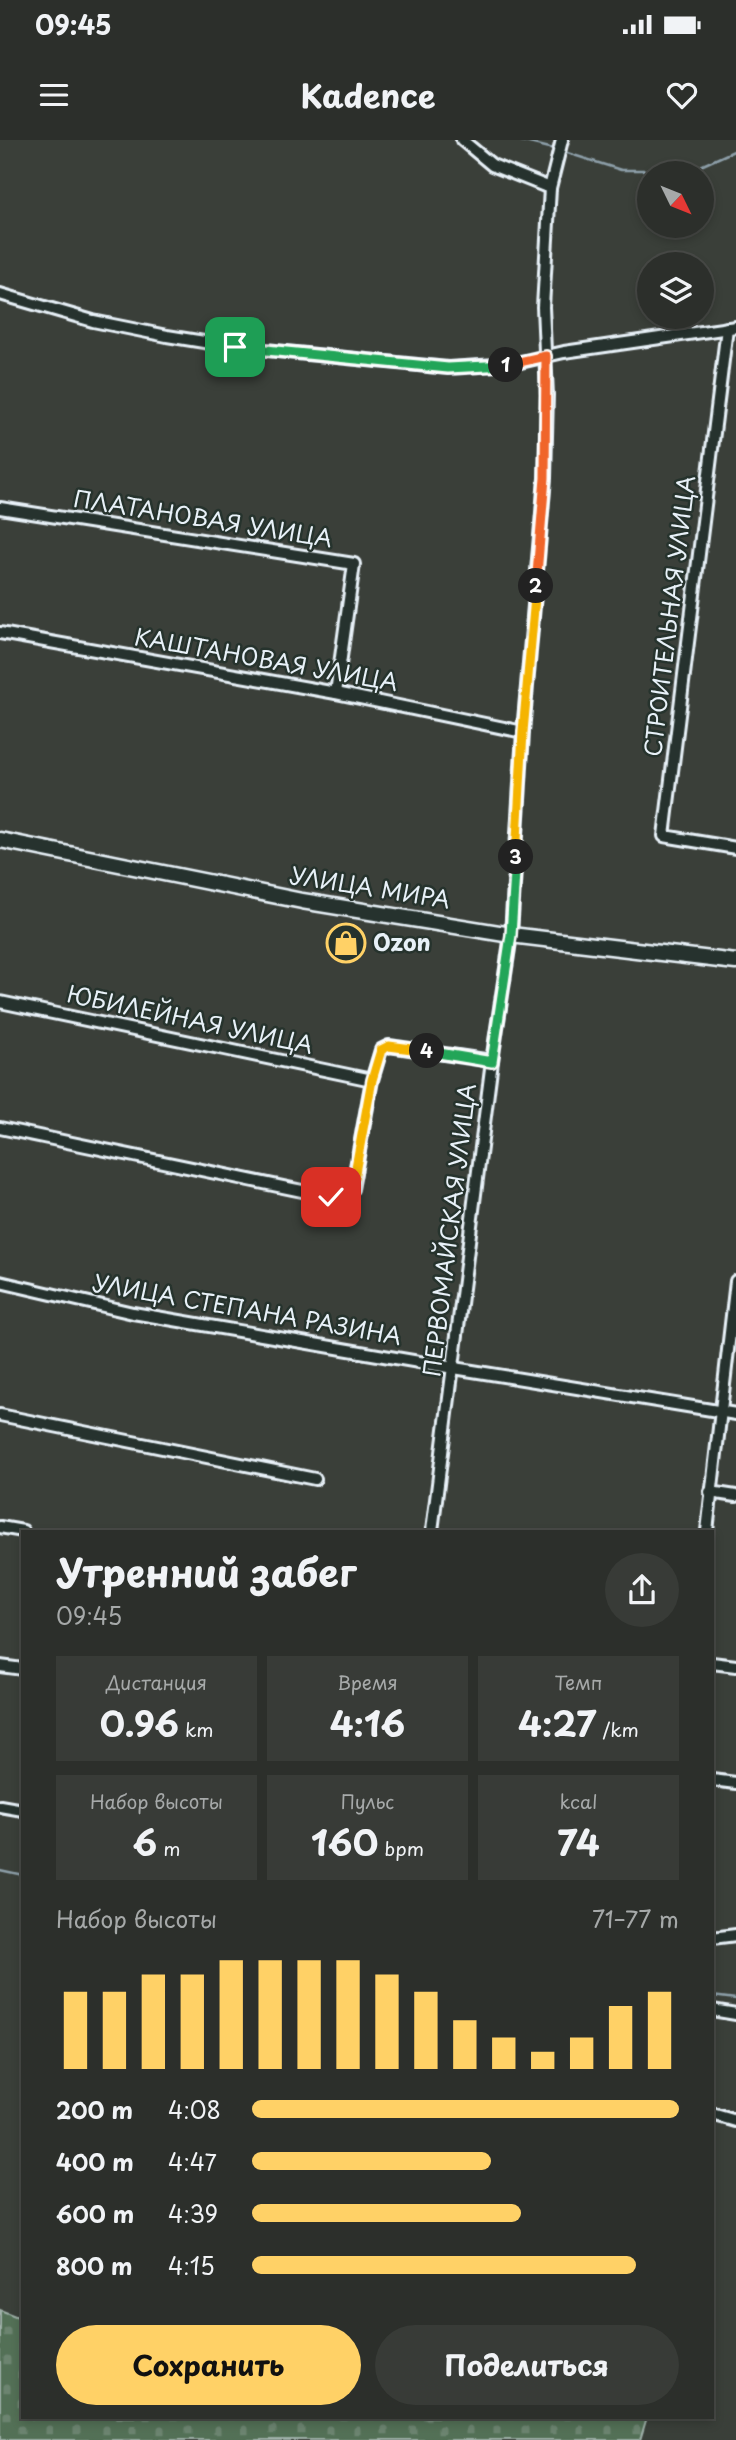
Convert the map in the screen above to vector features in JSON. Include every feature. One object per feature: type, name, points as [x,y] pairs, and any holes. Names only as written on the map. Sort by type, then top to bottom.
[{"type":"main road","name":"УЛИЦА МИРА","points":[[0,840],[302,901],[511,935],[736,962]]},
{"type":"street","points":[[462,140],[492,165],[550,188]]},
{"type":"street","name":"ПЕРВОМАЙСКАЯ УЛИЦА","points":[[432,1530],[492,1062],[511,935],[523,732],[545,478],[546,356],[543,307],[550,188],[562,140]]},
{"type":"street","points":[[0,294],[93,321],[235,347],[448,368],[512,364],[546,356],[732,328]]},
{"type":"street","name":"СТРОИТЕЛЬНАЯ УЛИЦА","points":[[732,328],[664,836],[736,848]]},
{"type":"street","name":"ПЛАТАНОВАЯ УЛИЦА","points":[[0,508],[354,564],[336,693]]},
{"type":"street","name":"КАШТАНОВАЯ УЛИЦА","points":[[0,633],[336,693],[523,732]]},
{"type":"street","name":"ЮБИЛЕЙНАЯ УЛИЦА","points":[[0,1002],[372,1080]]},
{"type":"street","points":[[0,1128],[331,1197],[343,1197],[352,1189],[372,1080],[381,1050],[389,1046],[492,1062]]},
{"type":"street","points":[[707,1530],[736,1281]]},
{"type":"street","name":"УЛИЦА СТЕПАНА РАЗИНА","points":[[0,1282],[133,1312],[736,1414]]},
{"type":"street","points":[[0,1415],[315,1479]]},
{"type":"street","points":[[710,1492],[736,1496]]},
{"type":"street","points":[[0,1527],[21,1531]]},
{"type":"street","points":[[714,1662],[736,1666]]},
{"type":"street","points":[[0,1665],[21,1669]]},
{"type":"street","points":[[714,1780],[736,1783]]},
{"type":"street","points":[[0,1806],[21,1810]]},
{"type":"street","points":[[714,1938],[736,1935]]},
{"type":"street","points":[[714,2010],[736,2014]]},
{"type":"street","points":[[714,2115],[736,2121]]},
{"type":"green space","points":[[0,2310],[21,2318],[21,2419],[646,2419],[640,2440],[0,2440]]},
{"type":"waterway","points":[[517,140],[558,150]]},
{"type":"waterway","points":[[564,152],[621,170],[663,170],[694,169],[736,150]]},
{"type":"waterway","points":[[0,1870],[21,1875]]},
{"type":"waterway","points":[[714,1996],[736,1999]]},
{"type":"place","name":"Ozon","points":[[346,943]]},
{"type":"route","points":[[235,347],[448,368],[512,364],[546,356],[545,478],[523,732],[511,935],[492,1062],[389,1046],[381,1050],[372,1080],[352,1189],[343,1197],[331,1197]]}]
